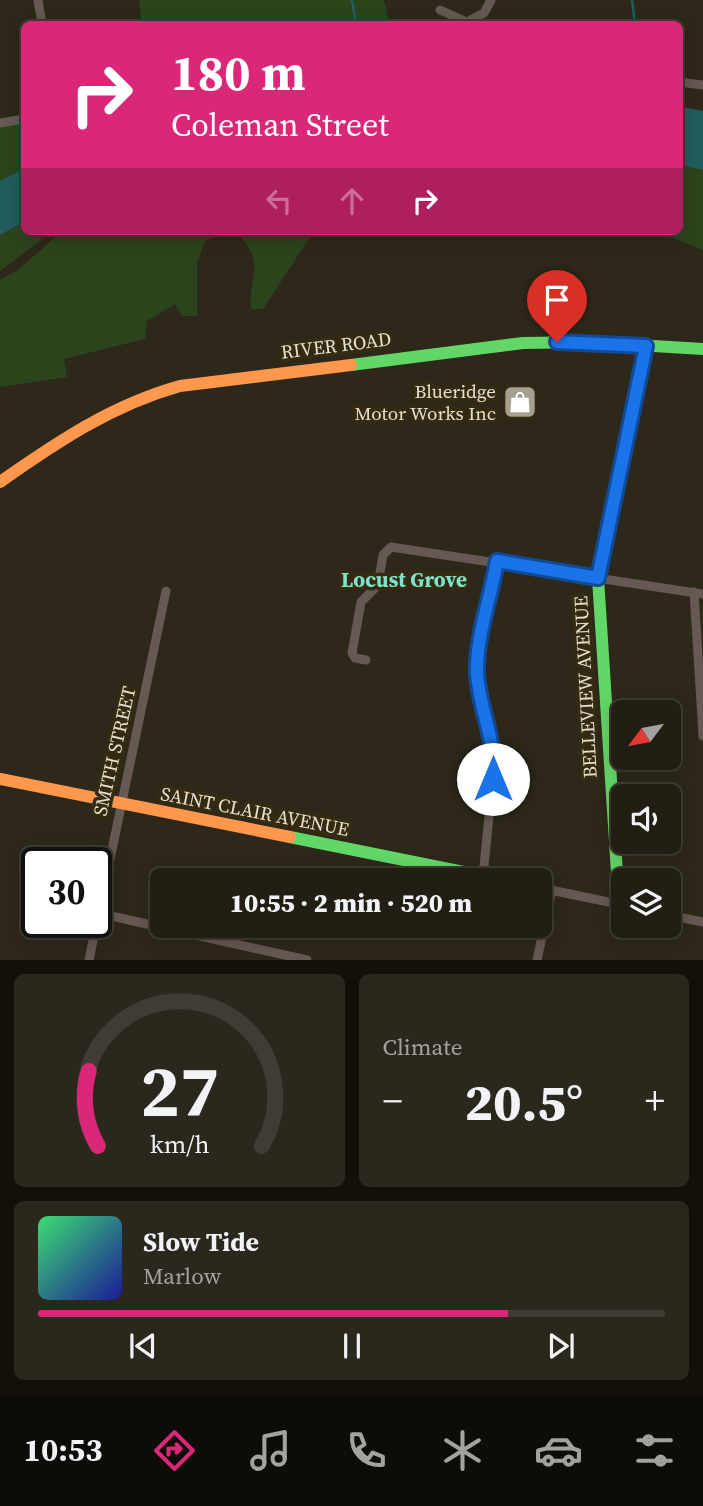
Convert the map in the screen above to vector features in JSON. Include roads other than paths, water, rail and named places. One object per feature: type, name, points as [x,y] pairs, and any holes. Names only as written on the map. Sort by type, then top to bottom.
[{"type":"street","points":[[38,0],[42,21]]},
{"type":"street","points":[[469,21],[484,13],[491,0]]},
{"type":"street","points":[[440,10],[465,21]]},
{"type":"street","points":[[683,82],[703,85]]},
{"type":"street","points":[[3,123],[21,120]]},
{"type":"street","name":"RIVER ROAD","points":[[0,482],[90,419],[131,400],[180,386],[495,345],[557,342],[703,349]]},
{"type":"street","name":"BELLEVIEW AVENUE","points":[[618,868],[598,578],[646,346]]},
{"type":"street","points":[[366,660],[355,658],[352,653],[361,602],[378,585],[387,550],[398,547],[699,593],[703,736]]},
{"type":"street","points":[[484,868],[495,757],[479,688],[477,661],[497,561]]},
{"type":"street","name":"SMITH STREET","points":[[111,847],[166,591]]},
{"type":"street","name":"SAINT CLAIR AVENUE","points":[[0,779],[443,868]]},
{"type":"street","points":[[552,890],[611,902]]},
{"type":"street","points":[[112,916],[307,960]]},
{"type":"street","points":[[681,918],[703,922]]},
{"type":"street","name":"SMITH STREET","points":[[89,960],[93,938]]},
{"type":"street","points":[[537,960],[542,938]]},
{"type":"water","points":[[683,107],[703,111],[703,170],[683,166]]},
{"type":"water","points":[[21,170],[21,224],[0,235],[0,181]]},
{"type":"waterway","points":[[352,0],[356,21]]},
{"type":"waterway","points":[[632,0],[635,21]]},
{"type":"place","name":"Blueridge Motor Works Inc","points":[[520,402]]},
{"type":"district","name":"Locust Grove","points":[[404,580]]}]
